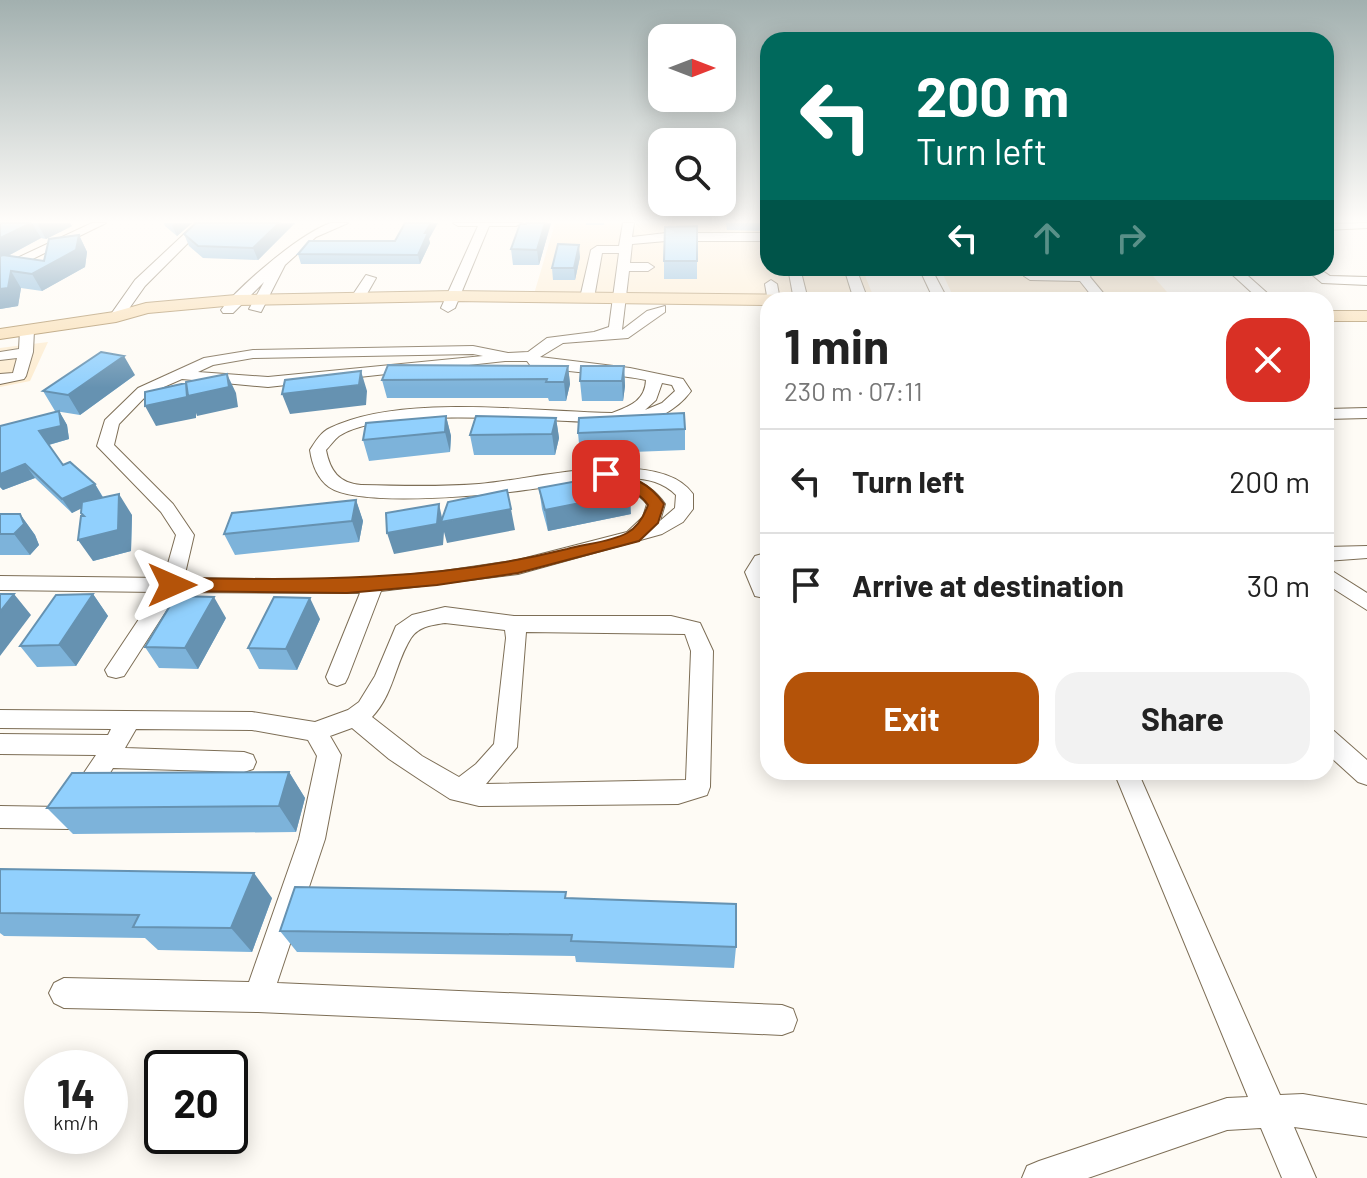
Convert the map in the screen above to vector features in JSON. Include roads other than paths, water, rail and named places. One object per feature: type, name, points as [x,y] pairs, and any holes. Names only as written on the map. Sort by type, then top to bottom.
[{"type":"main road","points":[[259,304],[359,296],[450,302],[620,304],[760,295]]},
{"type":"main road","points":[[0,334],[116,317],[137,318],[259,304],[587,298],[660,309],[760,311]]},
{"type":"main road","points":[[1334,305],[1367,306]]},
{"type":"main road","points":[[1334,316],[1367,316]]},
{"type":"street","points":[[116,317],[145,278]]},
{"type":"street","points":[[232,305],[259,278]]},
{"type":"street","points":[[259,304],[272,278]]},
{"type":"street","points":[[359,296],[370,278]]},
{"type":"street","points":[[450,302],[461,278]]},
{"type":"street","points":[[587,298],[591,278]]},
{"type":"street","points":[[605,336],[616,329],[622,278]]},
{"type":"street","points":[[1243,278],[1259,292]]},
{"type":"street","points":[[1324,278],[1367,281]]},
{"type":"street","points":[[181,374],[268,382],[488,363],[508,357],[532,356],[546,342],[561,338],[622,338],[632,333],[647,315],[660,309]]},
{"type":"street","points":[[0,379],[19,376],[26,352],[27,330]]},
{"type":"street","points":[[116,670],[172,585],[185,535],[167,508],[105,446],[111,423],[143,391],[209,361],[253,354],[461,350],[493,352],[508,357]]},
{"type":"street","points":[[0,356],[26,352]]},
{"type":"street","points":[[0,583],[373,585],[518,567],[662,528],[677,517],[685,508],[685,494],[679,485],[667,477],[643,473],[606,474],[451,491],[354,489],[336,484],[320,467],[318,450],[332,433],[360,421],[451,414],[614,418],[656,413],[675,403],[683,391],[678,382],[545,364],[535,362],[532,356]]},
{"type":"street","points":[[614,418],[650,400],[656,390],[654,377]]},
{"type":"street","points":[[1334,414],[1367,413]]},
{"type":"street","points":[[606,474],[628,481],[648,493],[656,504],[652,519],[633,537]]},
{"type":"street","points":[[1334,554],[1367,552]]},
{"type":"street","points":[[760,564],[755,572],[760,586]]},
{"type":"street","points":[[1334,580],[1367,603]]},
{"type":"street","points":[[337,677],[373,585]]},
{"type":"street","points":[[0,719],[252,721],[315,732],[356,717],[367,708],[385,679],[403,632],[419,620],[445,615],[514,624],[671,624],[693,628],[702,651],[698,787],[678,793],[479,795],[459,791],[398,754],[356,717]]},
{"type":"street","points":[[459,791],[485,771],[505,747],[517,638],[514,624]]},
{"type":"street","points":[[0,817],[68,818],[129,720]]},
{"type":"street","points":[[258,997],[315,825],[329,755],[315,732]]},
{"type":"street","points":[[0,744],[244,762]]},
{"type":"street","points":[[1334,745],[1367,775]]},
{"type":"street","points":[[1129,780],[1299,1178]]},
{"type":"street","points":[[64,993],[258,997],[782,1020]]},
{"type":"street","points":[[1039,1178],[1227,1114],[1303,1110],[1367,1121]]}]
